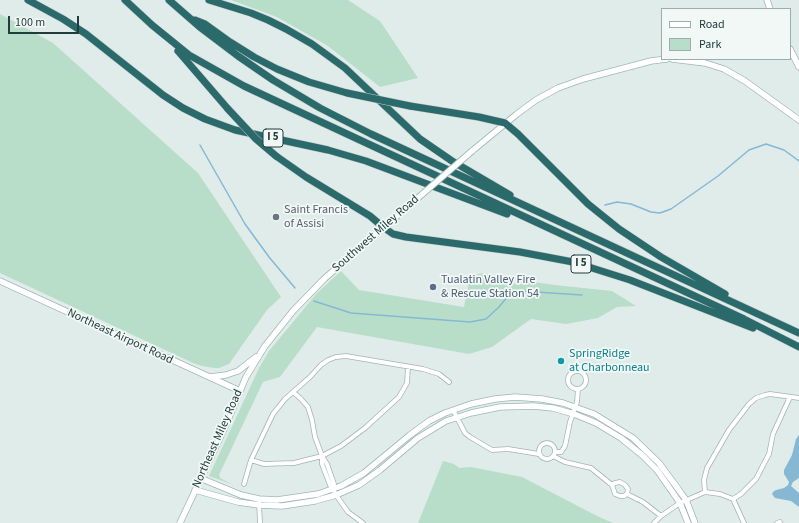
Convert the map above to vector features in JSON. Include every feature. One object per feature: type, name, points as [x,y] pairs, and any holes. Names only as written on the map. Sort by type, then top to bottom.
[{"type":"highway","name":"I 5","points":[[28,0],[63,19],[86,34],[163,95],[183,108],[205,119],[235,130],[328,150],[374,163],[490,208],[544,226]]},
{"type":"highway","name":"I 5","points":[[125,0],[165,36],[189,55],[244,86],[799,346]]},
{"type":"highway","name":"I 5","points":[[169,0],[201,28],[253,67],[320,108],[371,134],[799,333]]},
{"type":"highway","name":"I 5","points":[[209,0],[268,20],[312,44],[345,68],[420,139],[452,161],[501,189],[532,209]]},
{"type":"highway","name":"I 5","points":[[188,17],[204,24],[242,50],[277,69],[317,85],[410,106],[505,123],[518,134],[588,204],[619,229],[661,257],[758,314]]},
{"type":"highway","name":"I 5","points":[[165,36],[256,139],[276,156],[306,177],[370,216],[383,228],[393,234],[512,251],[587,266],[630,280],[741,324],[770,333]]},
{"type":"street","points":[[791,52],[799,67]]},
{"type":"street","name":"Southwest Miley Road","points":[[258,356],[282,324],[307,296],[341,263],[505,123],[536,100],[566,84],[651,61],[661,60]]},
{"type":"street","points":[[680,60],[705,63],[724,69],[745,81],[799,120]]},
{"type":"street","name":"Northeast Airport Road","points":[[0,281],[240,391]]},
{"type":"street","points":[[209,377],[226,375],[238,371],[258,356]]},
{"type":"street","name":"Northeast Miley Road","points":[[180,523],[225,427],[246,377],[258,356]]},
{"type":"street","points":[[244,484],[251,460],[273,414],[280,405],[324,362],[336,357],[346,356],[433,372],[448,382]]},
{"type":"street","points":[[251,460],[264,464],[279,465],[294,463],[322,456],[348,442],[396,400],[404,390],[407,383],[408,367]]},
{"type":"street","points":[[576,372],[581,373],[585,380],[583,386],[578,389],[570,386],[568,382],[571,374],[576,372]]},
{"type":"street","points":[[578,389],[576,407],[570,422],[565,446],[561,452],[554,454],[548,460],[543,459],[539,454],[538,450],[540,446],[547,443],[553,446],[554,454],[565,462],[592,468],[612,486],[615,494],[620,496],[627,494],[648,505],[661,516]]},
{"type":"street","points":[[293,392],[308,407],[315,437],[322,456],[322,464],[330,485],[348,512],[363,523]]},
{"type":"street","points":[[705,492],[704,480],[707,468],[729,430],[749,404],[756,398],[765,395],[799,398]]},
{"type":"street","points":[[195,490],[238,502],[259,502],[318,494],[333,489],[364,473],[410,434],[429,421],[453,410],[480,402],[515,397],[542,399],[576,407],[599,417],[632,438],[659,463],[686,500],[695,523]]},
{"type":"street","points":[[732,499],[741,494],[756,479],[769,454],[773,434],[790,397]]},
{"type":"street","points":[[200,478],[259,502],[282,506],[296,505],[336,495],[359,485],[374,476],[412,443],[441,423],[477,411],[500,407],[521,406],[553,408],[574,414],[607,429],[634,448],[657,470],[680,503],[688,523]]},
{"type":"street","points":[[453,410],[465,433],[492,450],[508,449],[539,454]]},
{"type":"street","points":[[612,486],[615,483],[620,482],[628,489],[627,494]]},
{"type":"street","points":[[654,523],[661,516],[680,503],[705,492],[720,494],[732,499],[738,507],[744,523]]},
{"type":"street","points":[[259,502],[260,523]]},
{"type":"green space","points":[[231,0],[348,0],[380,21],[418,78],[380,87],[328,46],[277,17]]},
{"type":"green space","points":[[0,14],[53,43],[198,173],[281,297],[267,310],[229,364],[219,368],[214,368],[193,363],[0,273]]},
{"type":"green space","points":[[341,271],[359,290],[464,307],[469,282],[473,276],[484,273],[519,285],[526,281],[612,291],[636,306],[617,307],[598,318],[566,324],[531,319],[492,347],[469,354],[317,327],[280,377],[263,382],[219,475],[220,478],[234,485],[209,476],[259,368],[269,351],[317,293]]},
{"type":"green space","points":[[443,461],[454,464],[459,468],[471,467],[522,477],[613,523],[418,523]]},
{"type":"water","points":[[799,435],[799,478],[793,482],[791,486],[799,493],[799,507],[791,501],[775,498],[772,494],[776,490],[784,488],[788,485],[789,482],[784,474],[784,470],[792,455],[796,439]]},
{"type":"waterway","points":[[605,205],[617,202],[631,204],[651,212],[660,213],[671,209],[718,176],[749,150],[766,144],[784,150],[799,161]]},
{"type":"waterway","points":[[200,145],[245,224],[269,257],[295,288]]},
{"type":"waterway","points":[[314,301],[351,313],[470,322],[486,319],[508,296],[521,291],[582,295]]},
{"type":"place","name":"Saint Francis of Assisi","points":[[276,217]]},
{"type":"place","name":"Tualatin Valley Fire & Rescue Station 54","points":[[433,287]]},
{"type":"place","name":"SpringRidge at Charbonneau","points":[[561,361]]}]
